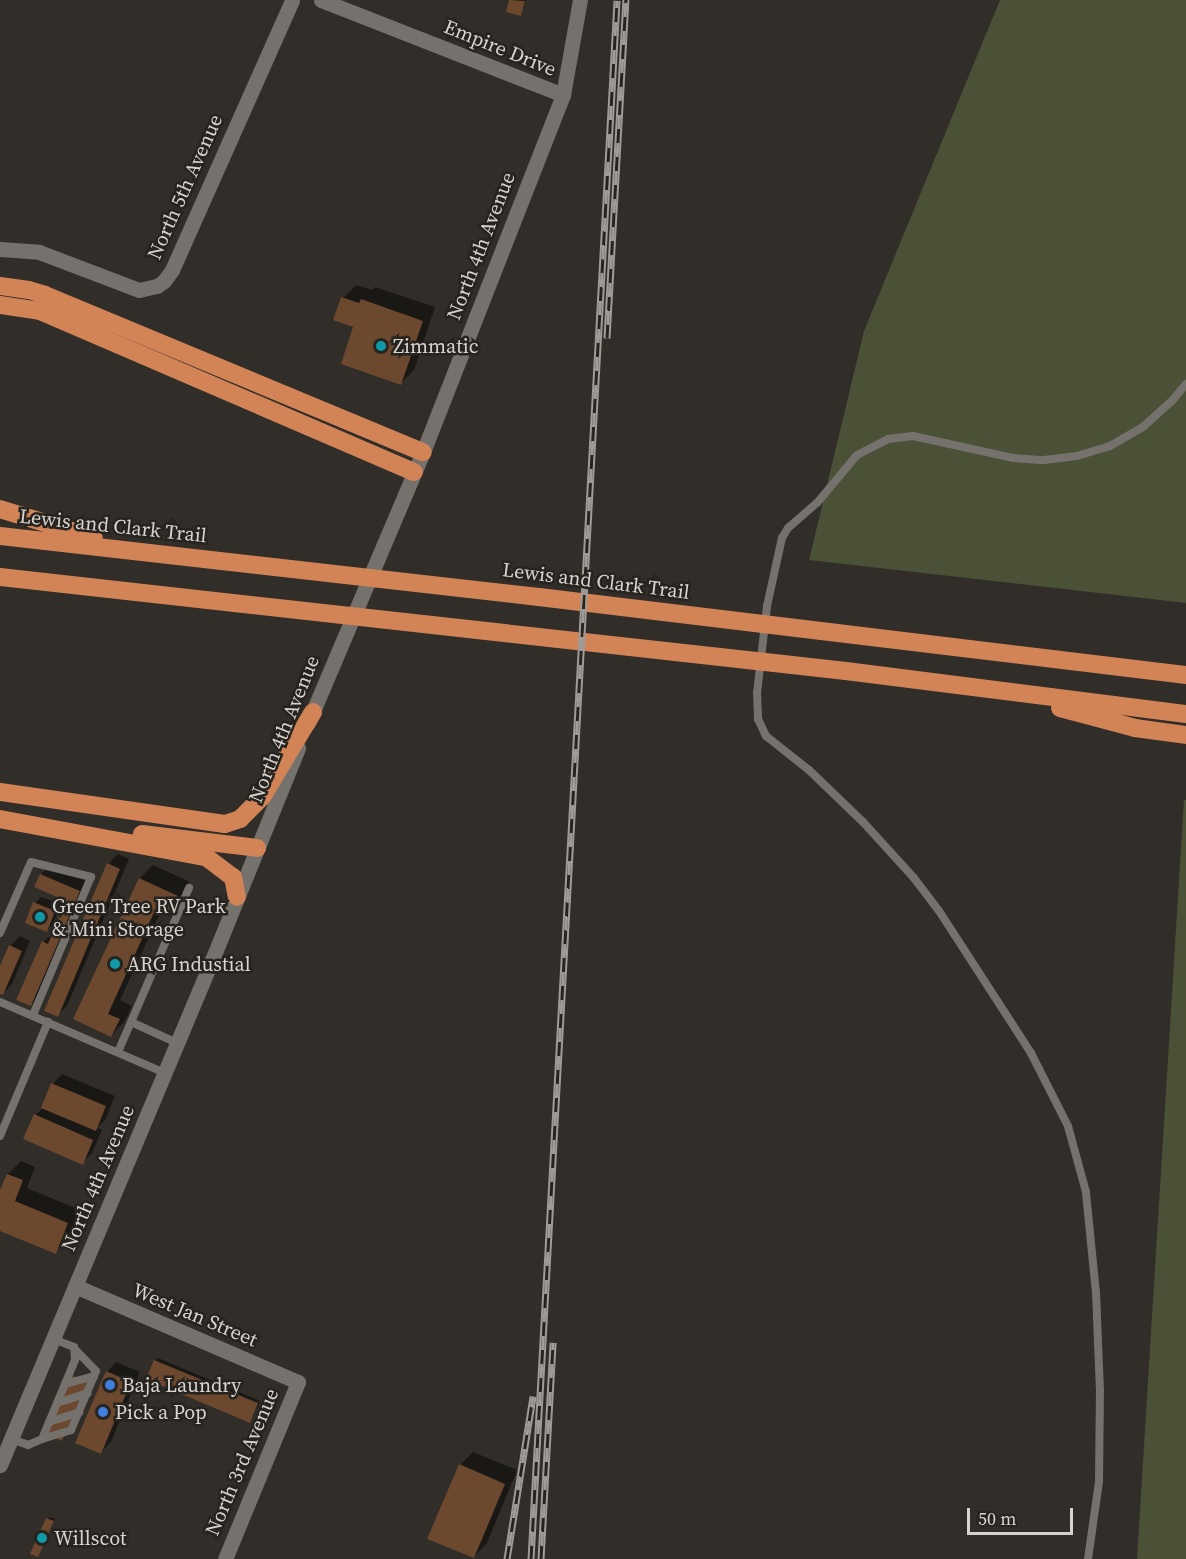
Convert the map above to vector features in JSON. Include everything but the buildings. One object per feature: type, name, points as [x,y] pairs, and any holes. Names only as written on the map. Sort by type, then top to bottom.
[{"type":"highway","points":[[0,286],[45,295],[423,452]]},
{"type":"highway","points":[[0,305],[40,311],[414,472]]},
{"type":"highway","points":[[0,509],[148,553]]},
{"type":"highway","name":"Lewis and Clark Trail","points":[[0,536],[446,586],[1186,675]]},
{"type":"highway","points":[[0,577],[846,671],[1186,714]]},
{"type":"highway","points":[[0,583],[43,582]]},
{"type":"highway","points":[[994,691],[1135,728],[1186,735]]},
{"type":"highway","points":[[0,792],[225,824],[240,819],[262,797],[313,712]]},
{"type":"highway","points":[[0,818],[258,848]]},
{"type":"highway","points":[[0,818],[206,857],[233,877],[237,897]]},
{"type":"highway","points":[[225,824],[258,848]]},
{"type":"main road","name":"North 5th Avenue","points":[[0,249],[29,251],[52,256],[139,290],[157,286],[164,281],[172,270],[292,0]]},
{"type":"main road","name":"Empire Drive","points":[[321,0],[563,95]]},
{"type":"main road","name":"North 4th Avenue","points":[[0,1465],[423,452],[563,95],[580,0]]},
{"type":"main road","name":"West Jan Street","points":[[75,1286],[298,1382]]},
{"type":"main road","name":"North 3rd Avenue","points":[[225,1559],[298,1382]]},
{"type":"lane","points":[[1088,1559],[1099,1472],[1100,1392],[1096,1293],[1086,1192],[1068,1126],[1031,1053],[951,926],[914,878],[863,822],[809,770],[766,736],[758,719],[757,693],[767,606],[782,538],[788,528],[817,503],[857,455],[888,440],[914,436],[1013,458],[1044,460],[1077,456],[1110,446],[1144,426],[1172,401],[1186,384]]},
{"type":"lane","points":[[0,933],[31,862],[91,877],[33,1015]]},
{"type":"lane","points":[[118,1052],[189,888]]},
{"type":"lane","points":[[0,1002],[165,1073]]},
{"type":"lane","points":[[0,1136],[48,1022]]},
{"type":"lane","points":[[131,1022],[177,1043]]},
{"type":"lane","points":[[11,1439],[28,1445],[71,1430],[87,1393],[96,1371],[74,1347],[53,1339]]},
{"type":"lane","points":[[42,1439],[75,1360],[74,1347]]},
{"type":"lane","points":[[65,1384],[94,1376]]},
{"type":"lane","points":[[57,1403],[87,1393]]},
{"type":"lane","points":[[49,1422],[79,1412]]},
{"type":"green space","points":[[1000,0],[1186,0],[1186,603],[809,560],[864,331]]},
{"type":"green space","points":[[1184,800],[1186,800],[1186,1559],[1137,1559]]},
{"type":"railway","points":[[531,1559],[617,0]]},
{"type":"railway","points":[[607,338],[626,0]]},
{"type":"railway","points":[[541,1559],[553,1342]]},
{"type":"railway","points":[[507,1559],[533,1396]]},
{"type":"place","name":"Zimmatic","points":[[381,346]]},
{"type":"place","name":"Green Tree RV Park & Mini Storage","points":[[40,917]]},
{"type":"place","name":"ARG Industial","points":[[115,964]]},
{"type":"place","name":"Baja Laundry","points":[[110,1385]]},
{"type":"place","name":"Pick a Pop","points":[[103,1412]]},
{"type":"place","name":"Willscot","points":[[42,1538]]}]
